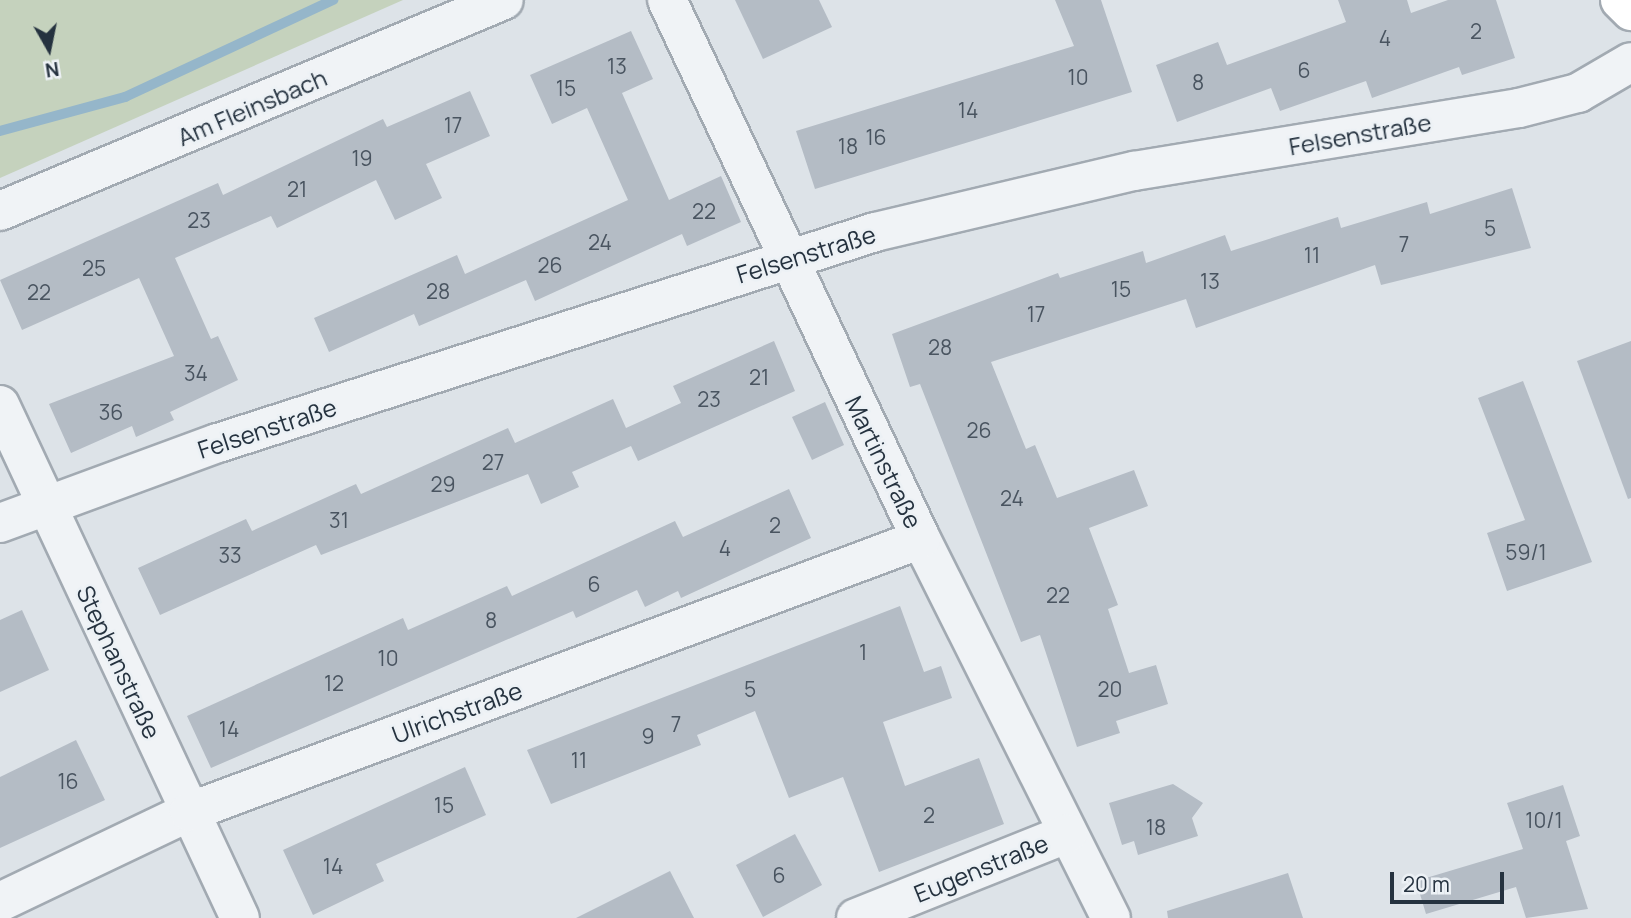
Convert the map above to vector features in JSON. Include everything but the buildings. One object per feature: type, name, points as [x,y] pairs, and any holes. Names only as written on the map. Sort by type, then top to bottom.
[{"type":"main road","points":[[1619,0],[1631,11]]},
{"type":"street","name":"Am Fleinsbach","points":[[0,211],[504,0]]},
{"type":"street","name":"Martinstraße","points":[[667,0],[921,539],[1111,918]]},
{"type":"street","name":"Felsenstraße","points":[[0,523],[45,503],[788,259],[956,210],[1134,171],[1530,106],[1578,93],[1631,62]]},
{"type":"street","name":"Stephanstraße","points":[[0,405],[240,918]]},
{"type":"street","name":"Ulrichstraße","points":[[0,902],[189,812],[921,539]]},
{"type":"street","name":"Eugenstraße","points":[[856,918],[1068,833]]},
{"type":"green space","points":[[0,0],[403,0],[0,178]]},
{"type":"waterway","points":[[0,131],[125,97],[333,0]]}]
